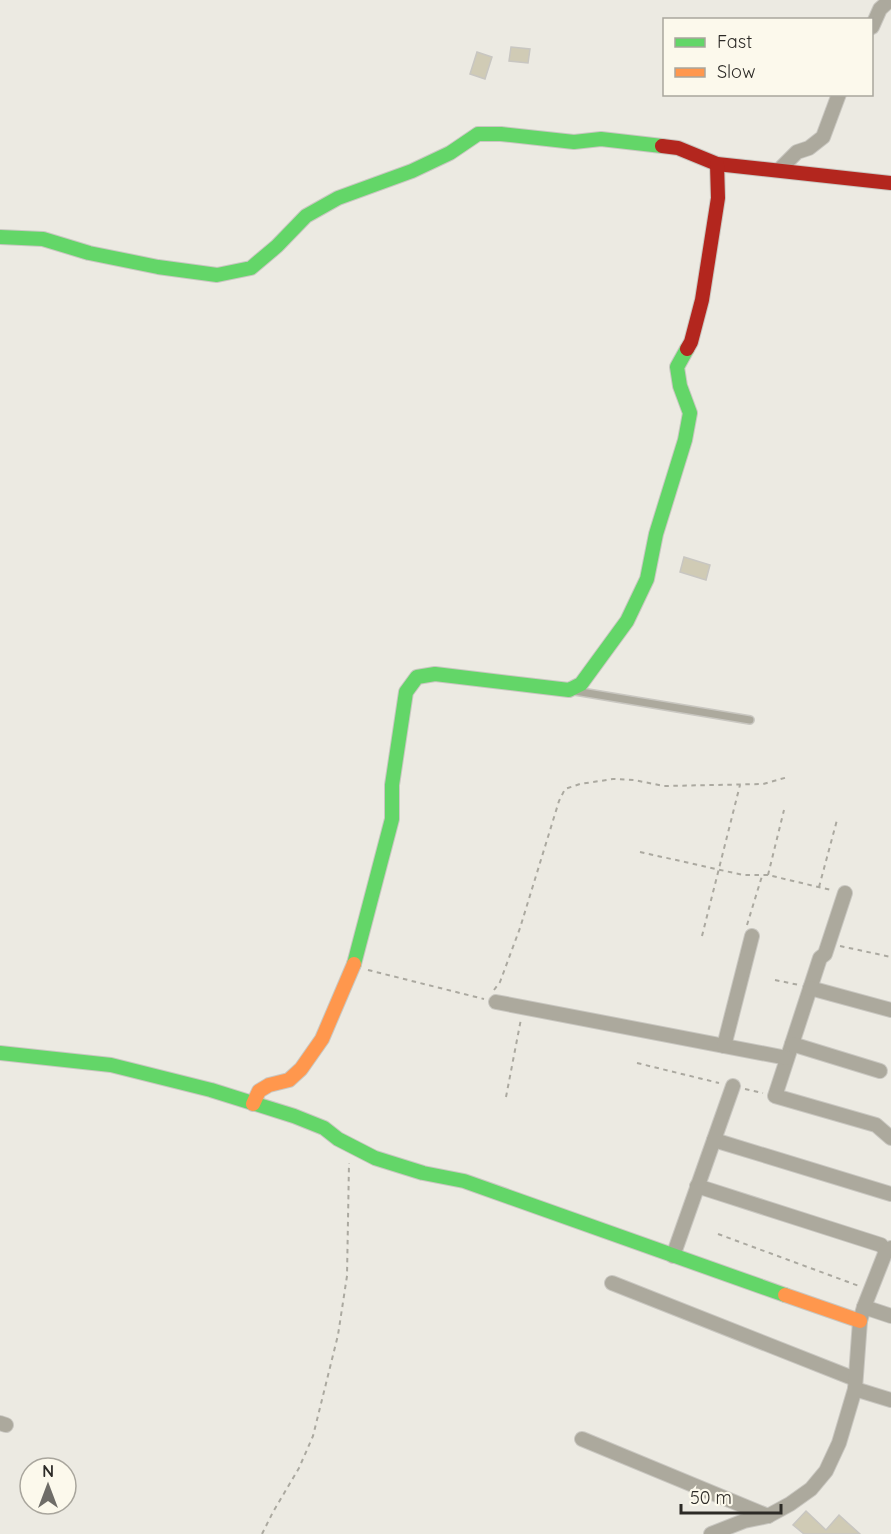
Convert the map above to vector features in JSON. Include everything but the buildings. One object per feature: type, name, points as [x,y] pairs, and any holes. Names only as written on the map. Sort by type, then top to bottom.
[{"type":"street","points":[[873,25],[880,9],[890,0]]},
{"type":"street","points":[[779,170],[797,152],[809,148],[823,137],[838,96]]},
{"type":"street","points":[[0,237],[43,239],[89,253],[158,267],[217,275],[251,268],[277,246],[306,216],[338,198],[412,171],[450,153],[478,134],[501,134],[574,142],[601,139],[678,148],[717,164],[891,183]]},
{"type":"street","points":[[253,1104],[259,1091],[268,1085],[289,1080],[301,1069],[322,1039],[353,967],[392,819],[392,785],[406,692],[417,677],[435,674],[569,690],[581,684],[627,621],[647,579],[656,534],[685,441],[690,413],[680,386],[677,367],[692,342],[702,300],[718,198],[717,164]]},
{"type":"street","points":[[845,893],[825,954],[820,958],[775,1096],[876,1125],[891,1138]]},
{"type":"street","points":[[724,1046],[752,936]]},
{"type":"street","points":[[810,988],[891,1010]]},
{"type":"street","points":[[489,1000],[787,1058]]},
{"type":"street","points":[[792,1044],[880,1071]]},
{"type":"street","points":[[0,1053],[111,1065],[200,1087],[294,1116],[324,1128],[338,1139],[375,1158],[423,1173],[464,1181],[860,1321]]},
{"type":"street","points":[[673,1256],[733,1086]]},
{"type":"street","points":[[714,1140],[891,1194]]},
{"type":"street","points":[[697,1186],[881,1245],[889,1250],[870,1290],[860,1321],[855,1384],[839,1443],[826,1471],[811,1489],[790,1504],[768,1516],[744,1521],[711,1534]]},
{"type":"street","points":[[612,1283],[891,1400]]},
{"type":"street","points":[[864,1307],[891,1316]]},
{"type":"street","points":[[582,1439],[768,1516]]},
{"type":"lane","points":[[569,690],[750,720]]},
{"type":"path","points":[[353,967],[489,1000],[500,982],[520,928],[559,801],[565,789],[580,783],[613,779],[634,780],[664,786],[763,784],[788,777]]},
{"type":"path","points":[[702,936],[740,785]]},
{"type":"path","points":[[768,875],[784,810]]},
{"type":"path","points":[[819,887],[837,820]]},
{"type":"path","points":[[640,852],[743,875],[768,875],[845,893]]},
{"type":"path","points":[[752,936],[746,924],[762,875]]},
{"type":"path","points":[[829,943],[891,957]]},
{"type":"path","points":[[775,980],[810,988]]},
{"type":"path","points":[[506,1097],[524,1007]]},
{"type":"path","points":[[637,1063],[775,1096]]},
{"type":"path","points":[[262,1534],[300,1468],[310,1444],[338,1335],[347,1276],[350,1145]]},
{"type":"path","points":[[718,1234],[870,1290]]},
{"type":"traffic: fast","points":[[0,237],[43,239],[89,253],[158,267],[217,275],[251,268],[277,246],[306,216],[338,198],[412,171],[450,153],[478,134],[501,134],[574,142],[601,139],[662,146]]},
{"type":"traffic: fast","points":[[354,964],[392,819],[392,785],[406,692],[417,677],[435,674],[569,690],[581,684],[627,621],[647,579],[656,534],[685,440],[690,413],[680,386],[677,367],[687,349]]},
{"type":"traffic: fast","points":[[0,1053],[111,1065],[211,1090],[294,1116],[324,1128],[338,1139],[375,1158],[423,1173],[464,1181],[785,1295]]},
{"type":"traffic: slow","points":[[253,1104],[259,1091],[269,1085],[289,1080],[301,1069],[322,1039],[354,964]]},
{"type":"traffic: slow","points":[[785,1295],[860,1321]]},
{"type":"traffic: jam","points":[[662,146],[678,148],[717,164],[891,183]]},
{"type":"traffic: jam","points":[[687,349],[702,300],[718,198],[717,164]]}]
